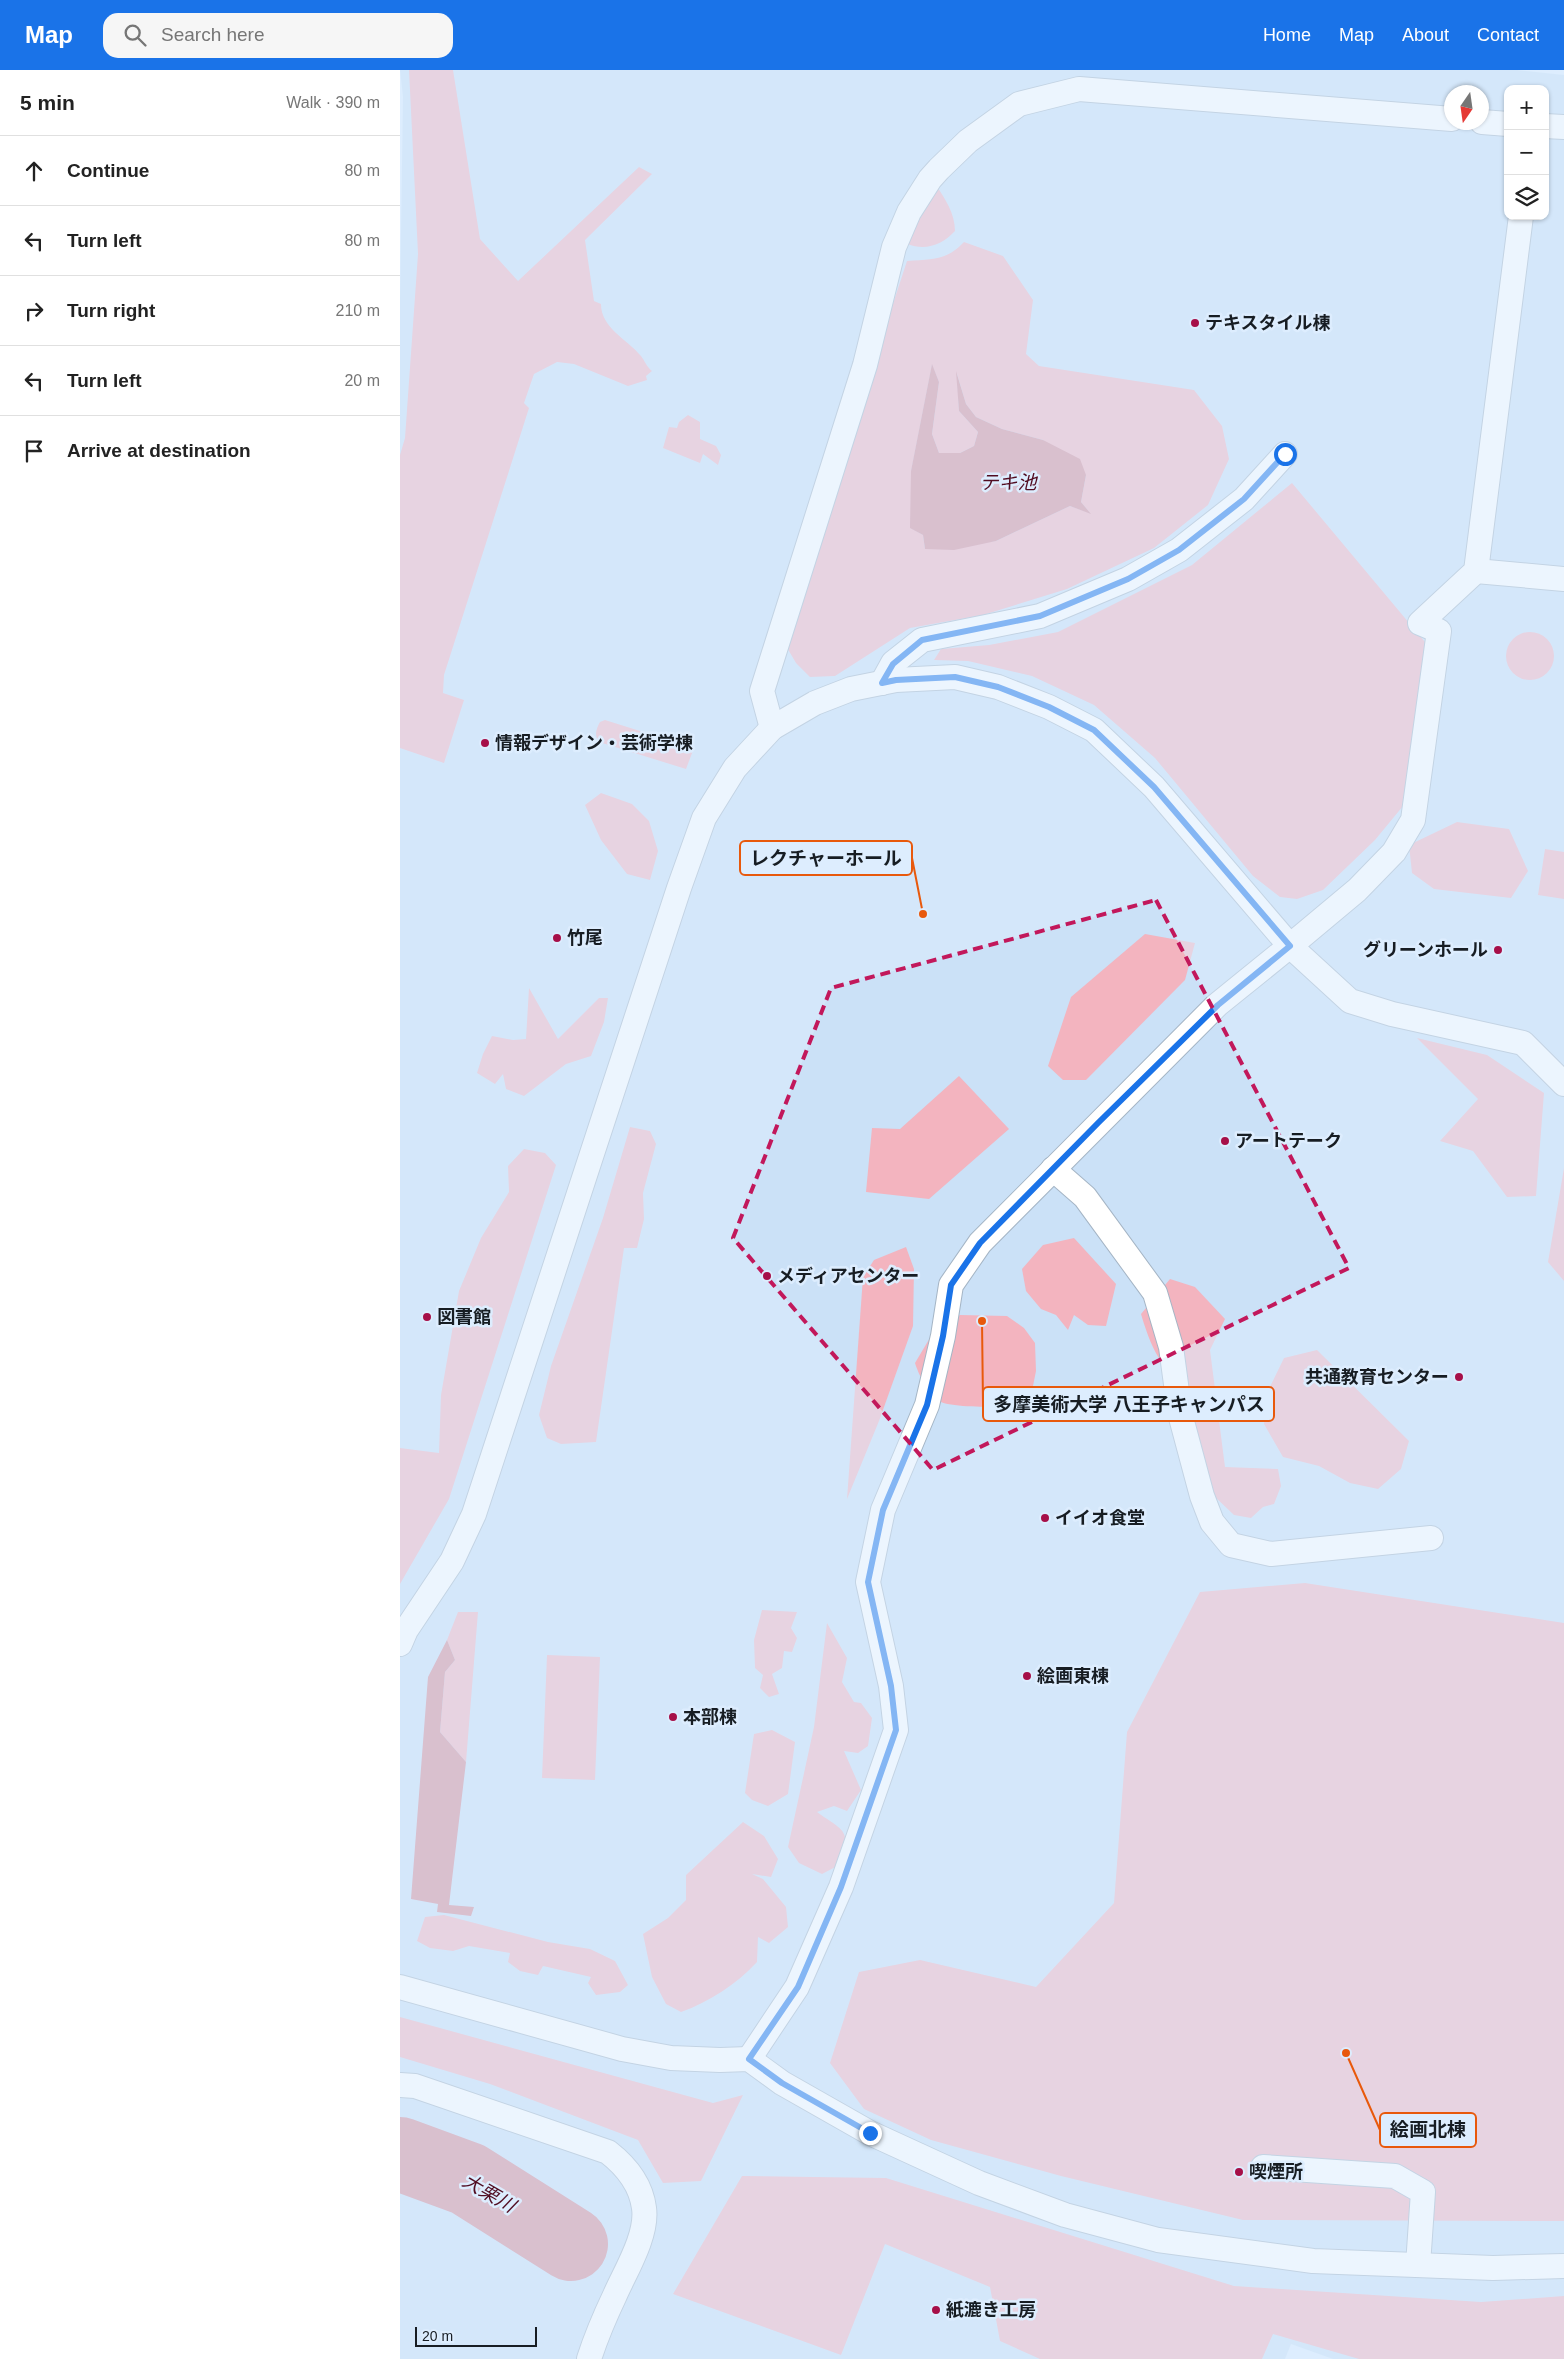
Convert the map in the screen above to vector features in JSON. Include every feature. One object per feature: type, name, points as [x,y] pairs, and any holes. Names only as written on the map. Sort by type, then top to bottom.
[{"type":"lane","points":[[772,728],[762,691],[865,364],[894,247],[910,212],[930,178],[968,141],[1019,104],[1079,90],[1444,118]]},
{"type":"lane","points":[[1489,123],[1504,124]]},
{"type":"lane","points":[[1549,126],[1564,127]]},
{"type":"lane","points":[[749,2059],[798,1987],[841,1887],[896,1730],[891,1686],[868,1582],[883,1510],[927,1405],[943,1336],[951,1285],[980,1243],[1218,1005],[1357,890],[1394,852],[1413,820],[1439,631],[1420,623],[1476,570],[1520,220]]},
{"type":"lane","points":[[882,683],[893,664],[922,640],[1040,616],[1087,598],[1137,574],[1179,550],[1244,499],[1285,454]]},
{"type":"lane","points":[[1476,570],[1564,579]]},
{"type":"lane","points":[[400,1644],[406,1630],[452,1561],[474,1514],[701,826],[735,768],[772,728],[815,703],[851,689],[896,680],[955,677],[998,687],[1049,707],[1094,730],[1154,787],[1290,946],[1350,1001],[1392,1014],[1523,1042],[1564,1084]]},
{"type":"lane","points":[[1053,1169],[1085,1197],[1155,1293],[1171,1347],[1180,1414],[1202,1496],[1212,1522],[1231,1545],[1271,1554],[1430,1538]]},
{"type":"lane","points":[[400,1987],[622,2049],[671,2058],[749,2059],[782,2083],[870,2133],[979,2183],[1065,2215],[1168,2242],[1313,2261],[1493,2268],[1564,2266]]},
{"type":"lane","points":[[400,2085],[415,2086],[608,2152],[622,2162],[635,2180],[644,2209],[643,2224],[634,2256],[597,2335],[589,2359]]},
{"type":"lane","points":[[1263,2167],[1395,2176],[1423,2192],[1418,2265]]},
{"type":"highlighted area","points":[[1156,900],[1349,1268],[933,1470],[733,1238],[831,988]]},
{"type":"shaded area","points":[[400,70],[1517,70],[1564,75],[1564,2359],[1333,2359],[1291,2344],[1285,2359],[400,2359],[400,299],[403,97]]},
{"type":"shaded area","points":[[409,70],[453,70],[480,239],[518,281],[639,167],[652,174],[585,240],[594,301],[601,304],[605,320],[610,327],[641,356],[652,371],[646,376],[647,380],[628,386],[574,364],[557,362],[534,374],[524,403],[529,408],[444,675],[443,693],[464,700],[444,763],[400,748],[400,455],[405,438],[418,254]]},
{"type":"shaded area","points":[[936,185],[951,212],[955,231],[945,240],[927,247],[907,244]]},
{"type":"shaded area","points":[[964,242],[1003,256],[1033,300],[1026,354],[1039,366],[1194,390],[1222,426],[1229,459],[1208,505],[1154,548],[1067,589],[983,615],[910,628],[835,676],[810,677],[796,663],[786,646],[831,493],[907,261],[938,258],[951,253]],"holes":[[[932,365],[939,382],[932,434],[939,453],[960,453],[974,446],[978,432],[959,411],[957,374],[966,404],[976,417],[1002,429],[1043,440],[1086,475],[1081,502],[1090,513],[1070,506],[996,541],[925,549],[923,535],[911,528],[911,472]]]},
{"type":"shaded area","points":[[688,415],[700,422],[700,439],[716,446],[721,455],[718,465],[703,454],[700,463],[663,448],[669,427],[677,428],[679,422]]},
{"type":"shaded area","points":[[1292,483],[1425,642],[1408,800],[1375,840],[1323,890],[1297,899],[1280,897],[1253,876],[1155,758],[1094,705],[1032,676],[968,661],[934,660],[941,649],[989,645],[1058,632],[1192,565]]},
{"type":"shaded area","points":[[1525,632],[1535,632],[1547,639],[1554,651],[1554,661],[1547,673],[1535,680],[1525,680],[1517,676],[1510,669],[1506,661],[1506,651],[1510,643],[1517,636]]},
{"type":"shaded area","points":[[605,720],[694,748],[686,769],[599,742],[596,737],[597,730],[600,722]]},
{"type":"shaded area","points":[[601,793],[632,804],[649,821],[658,851],[650,880],[627,874],[601,840],[585,805]]},
{"type":"shaded area","points":[[1457,822],[1509,829],[1528,871],[1511,898],[1434,889],[1412,873],[1409,845]]},
{"type":"shaded area","points":[[1545,849],[1564,852],[1564,899],[1538,895]]},
{"type":"shaded area","points":[[1145,934],[1195,943],[1185,980],[1086,1080],[1063,1080],[1048,1066],[1071,997]]},
{"type":"shaded area","points":[[529,988],[558,1039],[599,998],[608,998],[604,1022],[591,1056],[566,1064],[524,1096],[506,1089],[503,1074],[495,1084],[477,1073],[483,1054],[492,1036],[513,1040],[526,1039]]},
{"type":"shaded area","points":[[1417,1038],[1487,1055],[1544,1093],[1536,1196],[1507,1197],[1473,1151],[1440,1141],[1478,1099]]},
{"type":"shaded area","points":[[959,1076],[1009,1129],[929,1199],[866,1192],[872,1128],[900,1129]]},
{"type":"shaded area","points":[[630,1127],[650,1131],[656,1144],[643,1193],[644,1219],[637,1248],[624,1248],[596,1442],[561,1444],[547,1438],[539,1415],[551,1366],[603,1218]]},
{"type":"shaded area","points":[[524,1149],[545,1153],[556,1165],[449,1499],[400,1584],[400,1448],[439,1453],[441,1395],[459,1291],[481,1238],[509,1192],[508,1166]]},
{"type":"shaded area","points":[[1564,1168],[1564,1281],[1548,1262]]},
{"type":"shaded area","points":[[1074,1238],[1116,1284],[1106,1326],[1088,1325],[1074,1315],[1068,1330],[1056,1315],[1041,1309],[1026,1291],[1022,1269],[1043,1245]]},
{"type":"shaded area","points":[[906,1247],[914,1269],[913,1326],[879,1421],[847,1499],[863,1277],[874,1260]]},
{"type":"shaded area","points":[[1170,1279],[1195,1287],[1225,1319],[1210,1350],[1225,1467],[1278,1469],[1281,1486],[1274,1504],[1263,1507],[1251,1518],[1234,1515],[1214,1496],[1187,1483],[1202,1449],[1191,1424],[1195,1414],[1196,1401],[1161,1362],[1151,1342],[1141,1314]]},
{"type":"shaded area","points":[[960,1315],[1007,1316],[1024,1328],[1035,1343],[1036,1371],[1033,1386],[1015,1407],[943,1403],[934,1397],[921,1378],[915,1363],[934,1331]]},
{"type":"shaded area","points":[[1317,1350],[1409,1441],[1401,1469],[1378,1489],[1350,1483],[1319,1466],[1283,1457],[1264,1424],[1267,1393],[1284,1358]]},
{"type":"shaded area","points":[[1305,1583],[1564,1623],[1564,2221],[1243,2220],[1061,2176],[931,2140],[864,2109],[830,2063],[859,1972],[920,1960],[1036,1987],[1114,1903],[1127,1732],[1200,1592]]},
{"type":"shaded area","points":[[762,1610],[797,1612],[791,1628],[797,1638],[792,1652],[784,1651],[782,1668],[772,1674],[779,1694],[769,1697],[760,1688],[763,1675],[755,1668],[754,1640]]},
{"type":"shaded area","points":[[458,1612],[478,1612],[466,1762],[440,1732],[445,1672],[455,1660],[447,1640]]},
{"type":"shaded area","points":[[827,1623],[847,1658],[842,1682],[854,1702],[861,1703],[872,1718],[868,1746],[858,1753],[844,1751],[861,1790],[847,1811],[834,1806],[817,1812],[842,1831],[846,1842],[845,1862],[822,1874],[799,1863],[788,1847],[814,1727]]},
{"type":"shaded area","points":[[547,1655],[600,1657],[595,1780],[542,1778]]},
{"type":"shaded area","points":[[772,1730],[795,1742],[788,1794],[768,1806],[752,1800],[745,1793],[754,1734]]},
{"type":"shaded area","points":[[743,1822],[764,1836],[778,1859],[771,1877],[752,1874],[763,1879],[786,1907],[788,1927],[769,1943],[758,1937],[757,1962],[741,1978],[722,1992],[681,2012],[666,2004],[652,1977],[643,1934],[668,1918],[686,1900],[686,1875]]},
{"type":"shaded area","points":[[444,1915],[548,1942],[590,1949],[615,1961],[628,1985],[620,1992],[596,1995],[588,1983],[591,1977],[543,1966],[538,1975],[520,1971],[508,1962],[510,1953],[469,1946],[453,1951],[430,1948],[417,1941],[425,1917]]},
{"type":"shaded area","points":[[400,2017],[713,2103],[743,2095],[701,2181],[663,2183],[638,2140],[490,2084],[400,2057]]},
{"type":"shaded area","points":[[742,2176],[886,2178],[1234,2286],[1481,2302],[1564,2296],[1564,2359],[1359,2359],[1273,2334],[1262,2359],[1040,2359],[1000,2341],[990,2287],[885,2244],[841,2355],[673,2294]]},
{"type":"water","name":"テキ池","points":[[932,364],[939,382],[932,434],[939,453],[960,453],[974,446],[978,432],[959,411],[956,371],[966,404],[976,417],[1002,429],[1043,440],[1080,459],[1086,475],[1081,502],[1091,514],[1070,506],[996,541],[954,550],[925,549],[923,535],[910,528],[911,471]]},
{"type":"water","points":[[447,1640],[455,1660],[445,1672],[440,1732],[466,1762],[449,1905],[474,1907],[471,1916],[437,1912],[438,1904],[411,1899],[428,1677]]},
{"type":"waterway","name":"大栗川","points":[[400,2154],[468,2179],[571,2244]]},
{"type":"place","name":"テキスタイル棟","points":[[1195,323]]},
{"type":"place","name":"情報デザイン・芸術学棟","points":[[485,743]]},
{"type":"place","name":"レクチャーホール","points":[[923,914]]},
{"type":"place","name":"竹尾","points":[[557,938]]},
{"type":"place","name":"グリーンホール","points":[[1498,950]]},
{"type":"place","name":"アートテーク","points":[[1225,1141]]},
{"type":"place","name":"メディアセンター","points":[[767,1276]]},
{"type":"place","name":"図書館","points":[[427,1317]]},
{"type":"place","name":"多摩美術大学 八王子キャンパス","points":[[982,1321]]},
{"type":"place","name":"共通教育センター","points":[[1459,1377]]},
{"type":"place","name":"イイオ食堂","points":[[1045,1518]]},
{"type":"place","name":"絵画東棟","points":[[1027,1676]]},
{"type":"place","name":"本部棟","points":[[673,1717]]},
{"type":"place","name":"絵画北棟","points":[[1346,2053]]},
{"type":"place","name":"喫煙所","points":[[1239,2172]]},
{"type":"place","name":"紙漉き工房","points":[[936,2310]]},
{"type":"route","points":[[870,2133],[782,2083],[749,2059],[798,1987],[841,1887],[896,1730],[891,1686],[868,1582],[883,1510],[927,1405],[943,1336],[951,1285],[980,1243],[1099,1122],[1218,1005],[1290,946],[1154,787],[1094,730],[1049,707],[998,687],[955,677],[896,680],[882,683],[893,664],[922,640],[1040,616],[1087,598],[1128,579],[1179,550],[1244,499],[1285,454]]}]
